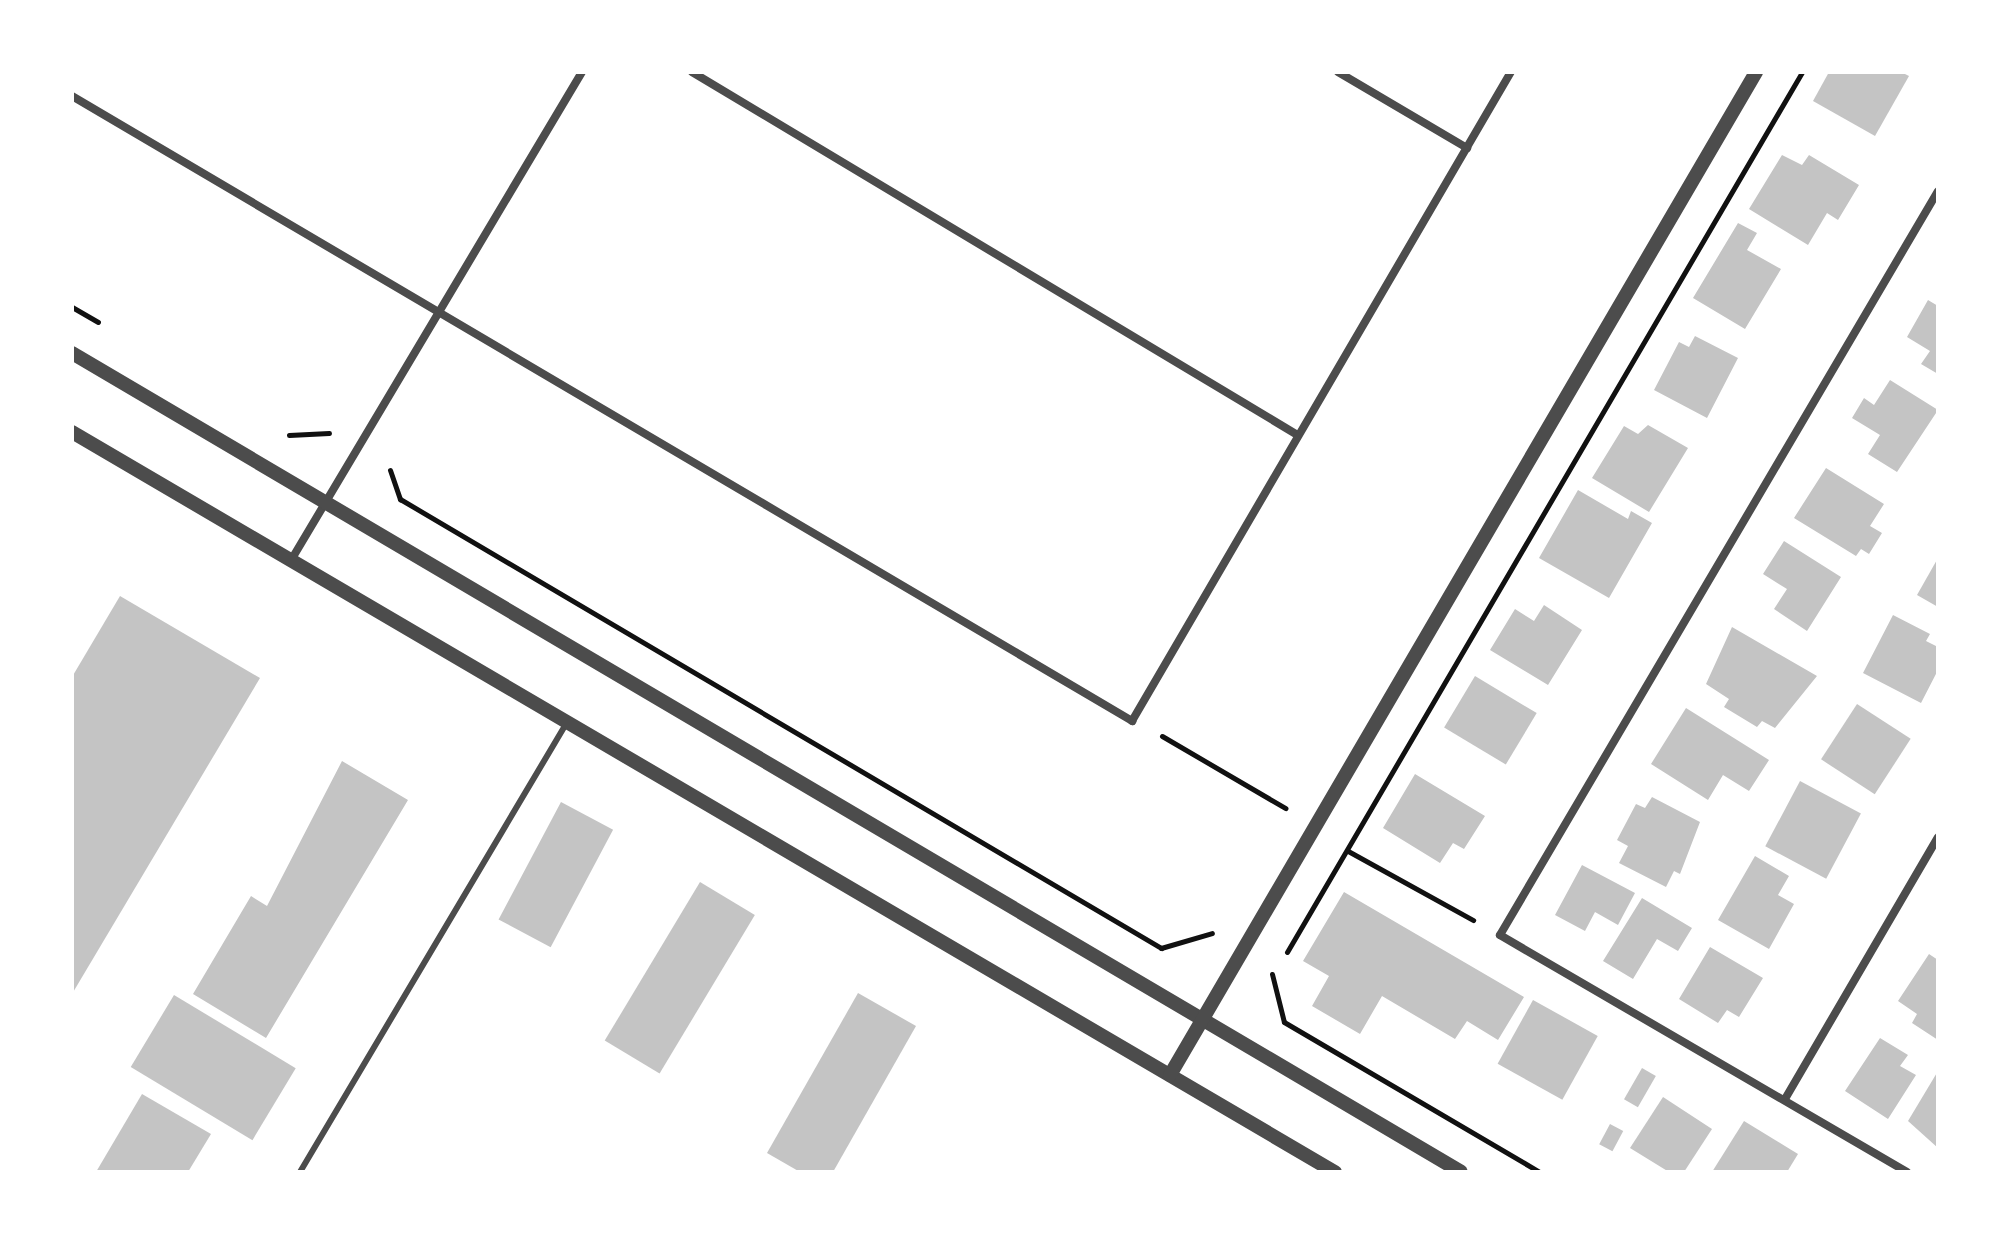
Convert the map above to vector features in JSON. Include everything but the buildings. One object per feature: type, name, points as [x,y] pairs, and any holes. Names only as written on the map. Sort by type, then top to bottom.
[{"type":"street","points":[[290,562],[582,72]]},
{"type":"street","points":[[692,72],[1296,434]]},
{"type":"street","points":[[1338,72],[1467,148]]},
{"type":"street","points":[[72,96],[1132,721],[1296,434],[1511,72]]},
{"type":"street","points":[[1170,1075],[1756,72]]},
{"type":"street","points":[[1907,1172],[1500,935],[1938,191]]},
{"type":"street","points":[[72,353],[1461,1172]]},
{"type":"street","points":[[72,432],[1335,1172]]},
{"type":"street","points":[[1785,1099],[1938,837]]},
{"type":"lane","points":[[300,1172],[566,723]]},
{"type":"path","points":[[1540,1172],[1284,1022],[1271,976],[1348,851],[1802,72]]},
{"type":"path","points":[[72,307],[111,331]]},
{"type":"path","points":[[282,431],[295,439],[330,433]]},
{"type":"path","points":[[390,470],[400,499],[1161,948],[1213,932],[1221,918]]},
{"type":"path","points":[[1132,721],[1285,808]]},
{"type":"path","points":[[1277,822],[1293,794]]},
{"type":"path","points":[[1348,851],[1500,935]]}]
